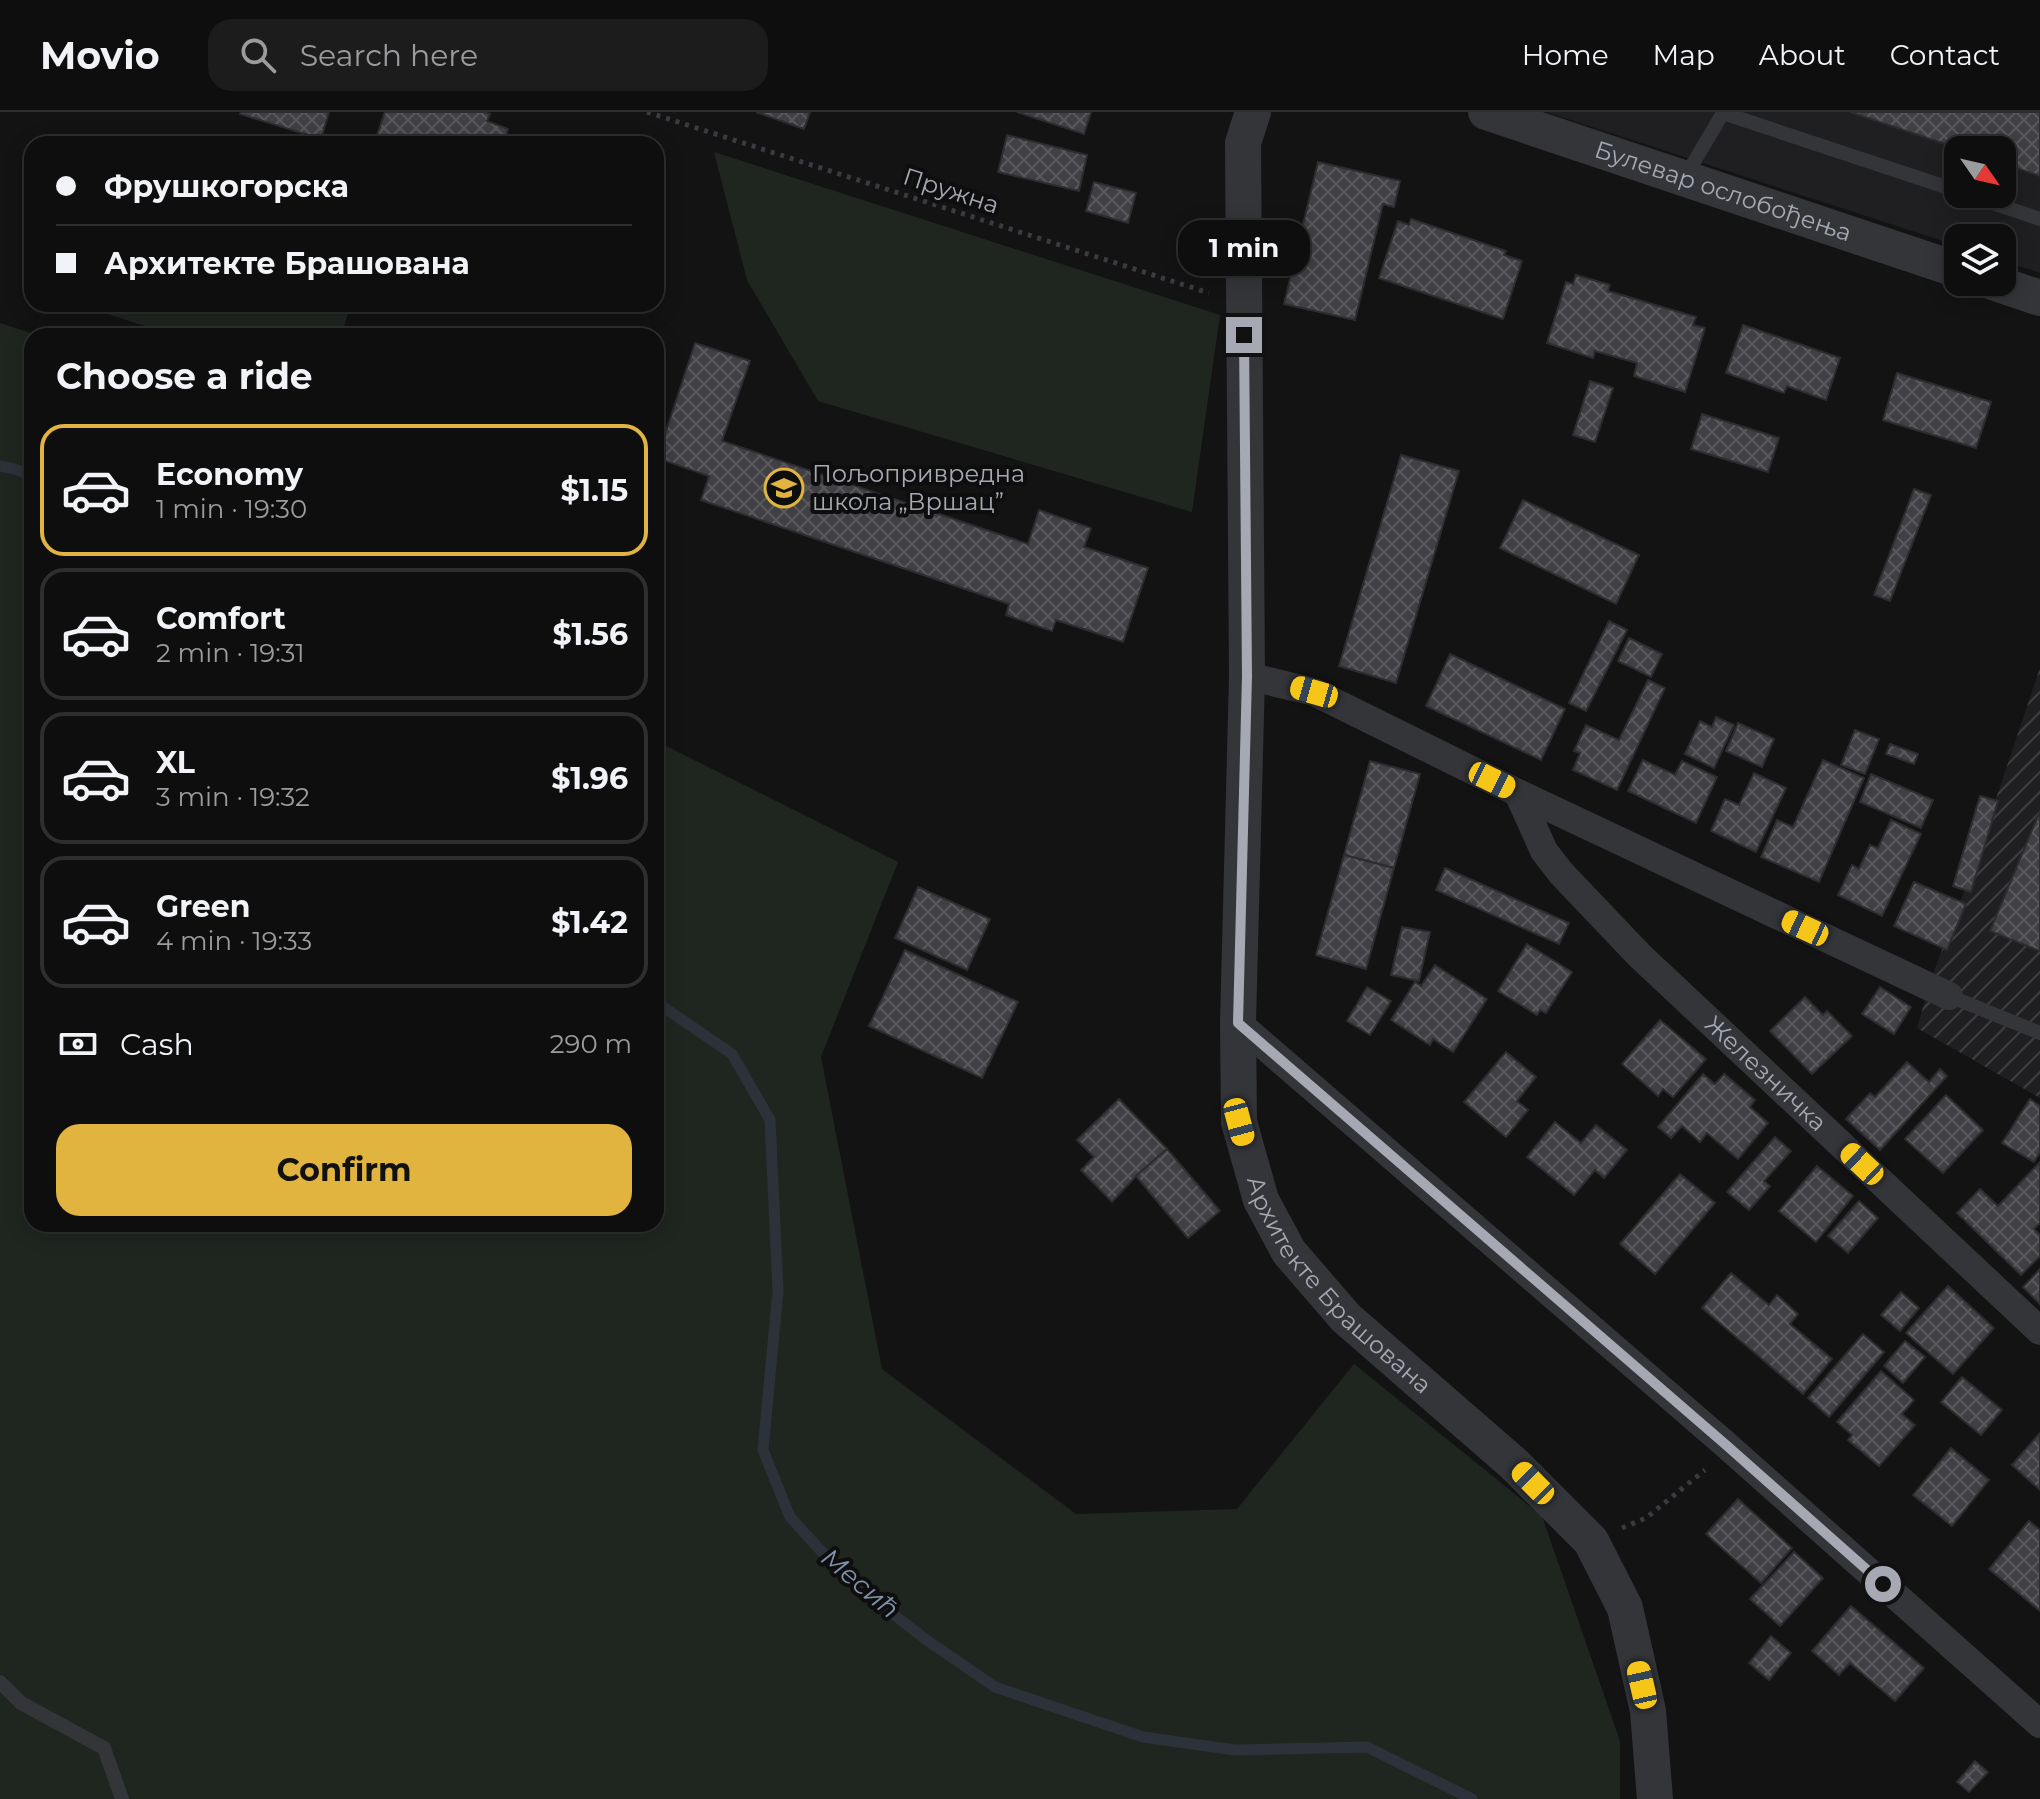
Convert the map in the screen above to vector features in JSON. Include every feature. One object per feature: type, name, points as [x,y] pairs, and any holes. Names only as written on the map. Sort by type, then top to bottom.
[{"type":"street","name":"Архитекте Брашована","points":[[1253,112],[1243,143],[1247,676],[1238,1023],[1239,1122],[1261,1200],[1289,1252],[1346,1318],[1514,1464],[1591,1541],[1625,1608],[1648,1711],[1655,1796]]},
{"type":"street","name":"Булевар ослобођења","points":[[1486,112],[1944,265]]},
{"type":"street","points":[[2016,290],[2040,298]]},
{"type":"street","points":[[1247,676],[1314,692],[1518,793],[1949,996]]},
{"type":"street","name":"Железничка","points":[[1518,793],[1544,851],[1639,955],[2040,1331]]},
{"type":"street","points":[[1238,1023],[1725,1444],[2040,1724]]},
{"type":"lane","points":[[1685,178],[1723,113],[1944,186]]},
{"type":"lane","points":[[2007,208],[2040,219]]},
{"type":"lane","points":[[1949,996],[2040,1033]]},
{"type":"lane","points":[[0,1682],[21,1703],[104,1748],[122,1799]]},
{"type":"path","name":"Пружна","points":[[647,112],[1244,304]]},
{"type":"path","points":[[1591,1541],[1646,1518],[1707,1469],[1725,1444]]},
{"type":"shaded area","points":[[1546,112],[2040,112],[2040,273],[2016,265],[2016,224],[1944,224],[1944,241]]},
{"type":"shaded area","points":[[714,152],[1220,315],[1192,512],[818,401],[747,280]]},
{"type":"shaded area","points":[[348,312],[344,328],[151,328],[108,314]]},
{"type":"shaded area","points":[[0,323],[24,331],[24,1232],[664,1232],[664,745],[898,862],[821,1057],[882,1369],[1076,1514],[1237,1509],[1354,1364],[1542,1516],[1620,1741],[1620,1799],[0,1799]]},
{"type":"shaded area","points":[[2040,668],[2040,1098],[1917,1028],[1931,979],[1970,876]]},
{"type":"building","points":[[329,112],[322,136],[311,136],[240,114]]},
{"type":"building","points":[[385,112],[483,112],[490,114],[487,121],[508,129],[506,136],[377,136]]},
{"type":"building","points":[[756,112],[810,112],[804,129]]},
{"type":"building","points":[[1017,112],[1091,112],[1084,134]]},
{"type":"building","points":[[1850,112],[2040,112],[2040,176],[2016,168],[2016,136],[1944,136],[1944,144]]},
{"type":"building","points":[[1007,135],[1087,155],[1079,191],[998,172]]},
{"type":"building","points":[[1318,162],[1400,181],[1394,207],[1383,204],[1355,320],[1284,304]]},
{"type":"building","points":[[1094,182],[1136,193],[1128,223],[1086,211]]},
{"type":"building","points":[[1411,219],[1506,251],[1504,255],[1522,261],[1503,319],[1379,278],[1398,221],[1409,225]]},
{"type":"building","points":[[1576,275],[1610,285],[1608,291],[1696,317],[1693,325],[1705,328],[1685,392],[1634,376],[1637,363],[1595,351],[1593,358],[1547,343],[1566,282],[1573,284]]},
{"type":"building","points":[[1743,325],[1840,358],[1826,400],[1787,386],[1784,393],[1726,373]]},
{"type":"building","name":"Пољопривредна школа „Вршац”","points":[[695,343],[750,361],[722,441],[1028,544],[1039,510],[1091,528],[1084,547],[1148,568],[1123,642],[1056,620],[1052,631],[1006,615],[1009,604],[701,500],[709,476],[664,460],[664,437]]},
{"type":"building","points":[[1897,373],[1991,402],[1976,448],[1883,420]]},
{"type":"building","points":[[1590,381],[1613,388],[1595,442],[1573,435]]},
{"type":"building","points":[[1702,414],[1779,438],[1768,472],[1691,449]]},
{"type":"building","points":[[1401,455],[1459,471],[1396,683],[1339,666]]},
{"type":"building","points":[[1914,489],[1931,495],[1890,601],[1874,595]]},
{"type":"building","points":[[1523,500],[1639,555],[1616,604],[1500,548]]},
{"type":"building","points":[[1609,621],[1627,630],[1586,711],[1569,703]]},
{"type":"building","points":[[1629,638],[1662,654],[1651,677],[1618,661]]},
{"type":"building","points":[[1450,654],[1565,709],[1541,760],[1426,706]]},
{"type":"building","points":[[1648,680],[1665,688],[1617,790],[1573,770],[1580,753],[1574,751],[1586,725],[1619,740]]},
{"type":"building","points":[[1716,717],[1734,725],[1714,768],[1685,754],[1700,721],[1712,727]]},
{"type":"building","points":[[1738,723],[1774,739],[1762,767],[1726,751]]},
{"type":"building","points":[[1855,730],[1879,739],[1865,774],[1841,765]]},
{"type":"building","points":[[1890,744],[1918,754],[1914,764],[1886,754]]},
{"type":"building","points":[[1643,760],[1675,775],[1682,761],[1717,777],[1696,823],[1628,791]]},
{"type":"building","points":[[1823,760],[1864,778],[1819,882],[1761,857],[1777,820],[1793,827]]},
{"type":"building","points":[[1370,761],[1420,774],[1394,868],[1344,855]]},
{"type":"building","points":[[1754,773],[1786,788],[1756,852],[1711,831],[1725,799],[1739,805]]},
{"type":"building","points":[[1871,774],[1933,800],[1921,828],[1860,802]]},
{"type":"building","points":[[1980,796],[1998,801],[1971,892],[1953,886]]},
{"type":"building","points":[[2040,811],[2040,951],[1990,931]]},
{"type":"building","points":[[1891,820],[1921,834],[1882,916],[1838,895],[1852,865],[1859,869],[1870,845],[1878,848]]},
{"type":"building","points":[[1344,855],[1394,868],[1366,969],[1316,955]]},
{"type":"building","points":[[1445,868],[1569,923],[1559,944],[1436,890]]},
{"type":"building","points":[[1914,882],[1966,904],[1947,950],[1894,926]]},
{"type":"building","points":[[918,887],[990,919],[967,970],[895,938]]},
{"type":"building","points":[[1402,927],[1430,932],[1419,981],[1391,975]]},
{"type":"building","points":[[1527,944],[1572,972],[1546,1013],[1540,1010],[1537,1015],[1498,991]]},
{"type":"building","points":[[905,950],[1018,1002],[982,1078],[869,1026]]},
{"type":"building","points":[[1435,965],[1487,999],[1453,1052],[1433,1039],[1430,1045],[1391,1020],[1415,982],[1421,986]]},
{"type":"building","points":[[1367,987],[1391,1001],[1370,1035],[1347,1021]]},
{"type":"building","points":[[1880,987],[1911,1007],[1894,1034],[1862,1014]]},
{"type":"building","points":[[1805,997],[1823,1015],[1827,1011],[1852,1036],[1812,1074],[1770,1031]]},
{"type":"building","points":[[1660,1020],[1706,1059],[1673,1097],[1663,1089],[1658,1096],[1622,1064]]},
{"type":"building","points":[[1506,1052],[1536,1077],[1517,1101],[1528,1110],[1506,1137],[1464,1102]]},
{"type":"building","points":[[1907,1062],[1929,1082],[1940,1069],[1947,1076],[1880,1150],[1846,1119],[1870,1093],[1875,1097]]},
{"type":"building","points":[[1703,1074],[1715,1084],[1724,1074],[1755,1100],[1750,1107],[1768,1123],[1738,1159],[1707,1133],[1700,1142],[1682,1126],[1671,1138],[1658,1127]]},
{"type":"building","points":[[1946,1095],[1983,1130],[1943,1173],[1905,1139]]},
{"type":"building","points":[[1119,1099],[1167,1149],[1112,1202],[1081,1170],[1094,1157],[1077,1140]]},
{"type":"building","points":[[2030,1099],[2040,1106],[2040,1152],[2034,1162],[2002,1143]]},
{"type":"building","points":[[1555,1122],[1581,1143],[1596,1125],[1627,1150],[1604,1178],[1595,1170],[1574,1195],[1527,1157]]},
{"type":"building","points":[[1775,1137],[1791,1151],[1764,1181],[1770,1186],[1749,1210],[1727,1192]]},
{"type":"building","points":[[1167,1149],[1220,1211],[1188,1238],[1136,1176]]},
{"type":"building","points":[[2040,1162],[2040,1223],[2034,1229],[2040,1235],[2040,1256],[2021,1275],[1957,1213],[1980,1189],[1998,1206]]},
{"type":"building","points":[[1817,1166],[1853,1196],[1816,1242],[1779,1211]]},
{"type":"building","points":[[1680,1174],[1715,1203],[1655,1274],[1620,1244]]},
{"type":"building","points":[[1859,1201],[1878,1218],[1848,1253],[1828,1236]]},
{"type":"building","points":[[2040,1269],[2040,1304],[2023,1287]]},
{"type":"building","points":[[1731,1273],[1769,1305],[1777,1295],[1798,1314],[1790,1324],[1832,1359],[1803,1394],[1702,1308]]},
{"type":"building","points":[[1948,1286],[1994,1328],[1953,1374],[1906,1333]]},
{"type":"building","points":[[1901,1292],[1919,1308],[1900,1331],[1881,1315]]},
{"type":"building","points":[[1863,1334],[1884,1352],[1829,1417],[1808,1398]]},
{"type":"building","points":[[1905,1341],[1925,1357],[1903,1383],[1884,1366]]},
{"type":"building","points":[[1881,1371],[1914,1400],[1902,1414],[1915,1425],[1879,1466],[1848,1440],[1852,1435],[1837,1422]]},
{"type":"building","points":[[1962,1377],[2002,1410],[1981,1435],[1941,1402]]},
{"type":"building","points":[[2040,1433],[2040,1490],[2012,1465]]},
{"type":"building","points":[[1951,1448],[1989,1480],[1952,1526],[1913,1495]]},
{"type":"building","points":[[1738,1499],[1792,1548],[1761,1583],[1706,1534]]},
{"type":"building","points":[[2029,1521],[2040,1530],[2040,1611],[1989,1569]]},
{"type":"building","points":[[1794,1552],[1823,1578],[1780,1626],[1750,1599]]},
{"type":"building","points":[[1851,1606],[1924,1668],[1895,1701],[1850,1663],[1839,1675],[1812,1651]]},
{"type":"building","points":[[1771,1636],[1791,1653],[1769,1680],[1749,1663]]},
{"type":"building","points":[[1975,1761],[1988,1772],[1969,1792],[1957,1782]]},
{"type":"waterway","name":"Месић","points":[[0,466],[24,473]]},
{"type":"waterway","name":"Месић","points":[[664,1007],[732,1054],[770,1120],[778,1291],[763,1450],[790,1517],[845,1577],[928,1641],[995,1687],[1143,1737],[1235,1750],[1367,1747],[1472,1799]]},
{"type":"place","name":"Пољопривредна школа „Вршац”","points":[[784,488]]},
{"type":"route","points":[[1244,335],[1247,676],[1238,1023],[1883,1584]]}]
